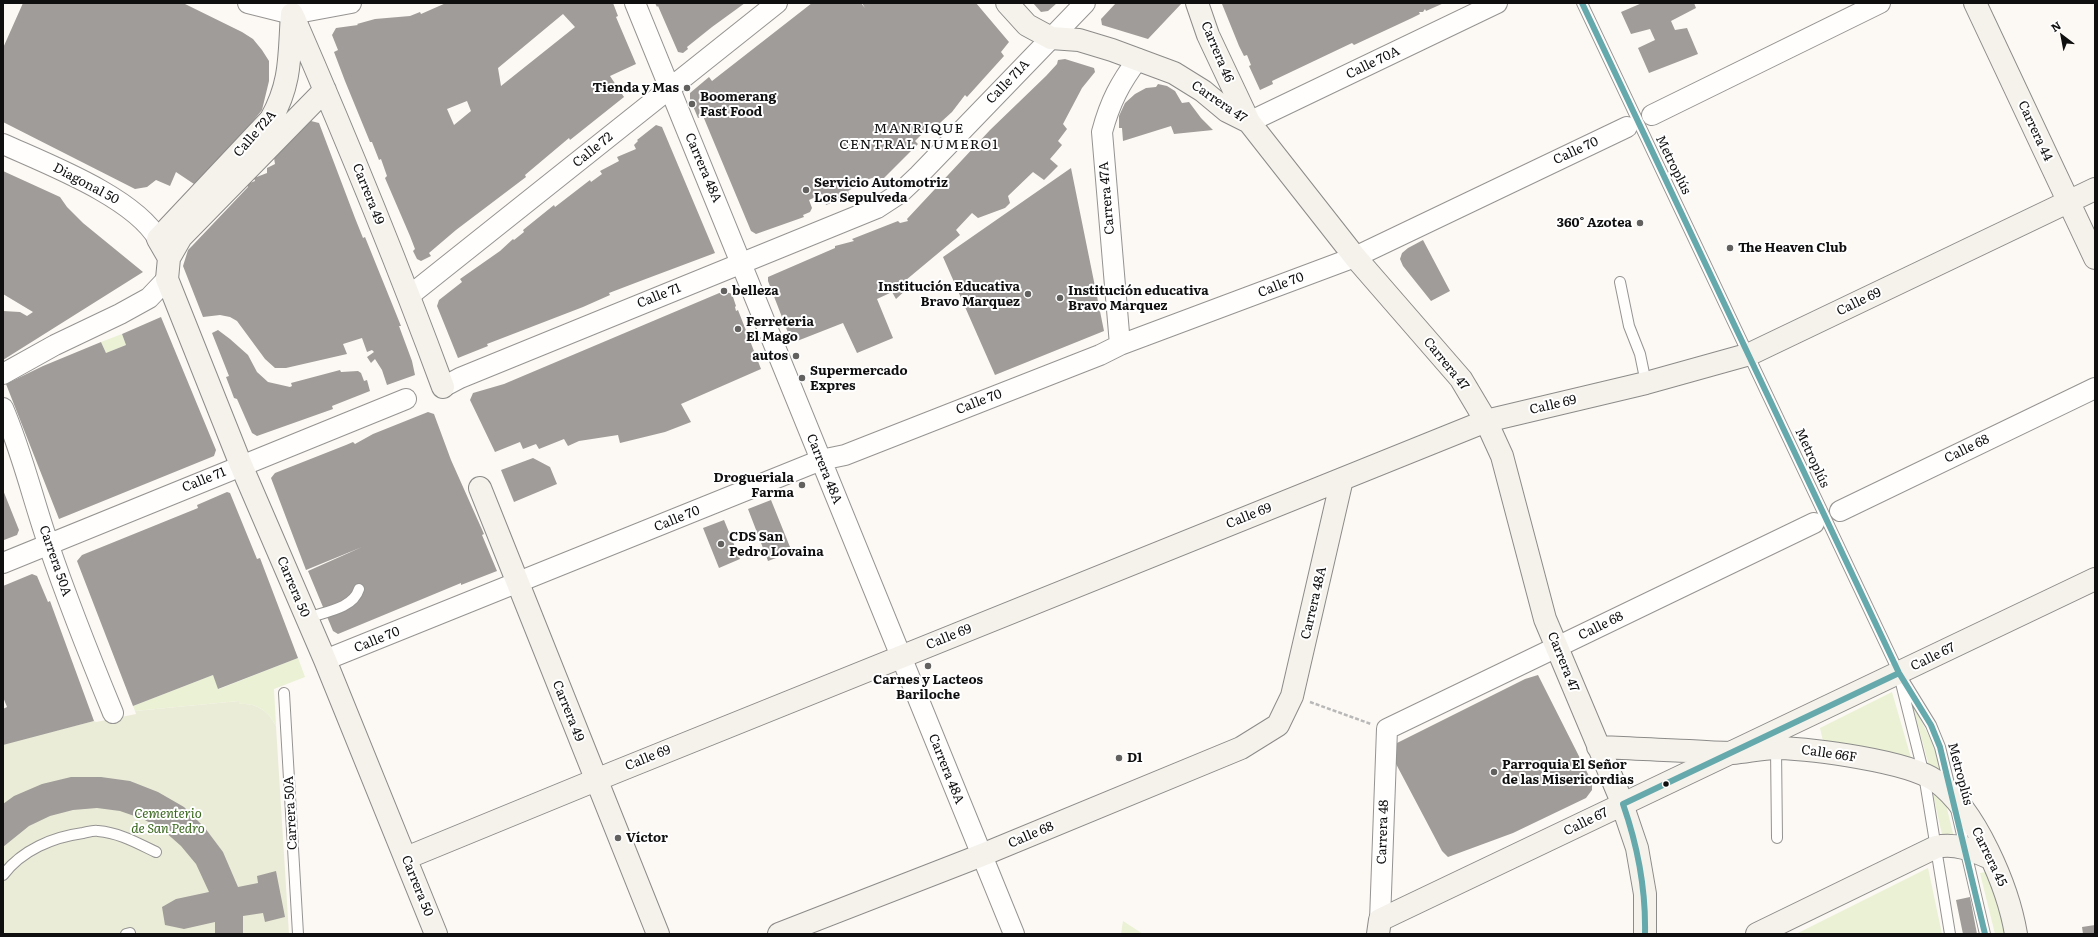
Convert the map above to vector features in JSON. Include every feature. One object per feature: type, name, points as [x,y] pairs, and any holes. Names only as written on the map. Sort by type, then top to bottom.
[{"type":"street","points":[[248,3],[290,8],[351,3]]},
{"type":"street","name":"Carrera 48A","points":[[635,3],[1014,934]]},
{"type":"street","name":"Calle 72","points":[[409,296],[777,3]]},
{"type":"street","name":"Carrera 47","points":[[1007,3],[1027,25],[1051,38],[1079,40],[1138,59],[1174,73],[1203,91],[1227,111],[1249,122],[1355,257],[1461,379],[1486,421],[1502,456],[1539,602],[1556,648],[1622,804],[1637,848],[1645,894],[1645,934]]},
{"type":"street","name":"Calle 71A","points":[[877,208],[900,193],[919,175],[1086,3]]},
{"type":"street","name":"Carrera 46","points":[[1197,3],[1208,35],[1249,122]]},
{"type":"street","name":"Calle 70A","points":[[1249,122],[1497,3]]},
{"type":"street","points":[[1652,115],[1880,3]]},
{"type":"street","name":"Carrera 44","points":[[1975,3],[2095,258]]},
{"type":"street","name":"Carrera 49","points":[[290,8],[409,296],[443,388]]},
{"type":"street","name":"Calle 72A","points":[[158,238],[271,119],[284,93],[289,71],[290,8]]},
{"type":"street","name":"Carrera 47A","points":[[1120,345],[1102,132],[1108,110],[1116,90],[1138,59]]},
{"type":"street","name":"Calle 72A","points":[[169,258],[181,237],[325,90]]},
{"type":"street","name":"Calle 70","points":[[325,660],[821,460],[845,455],[1092,358],[1120,345],[1355,257],[1627,127]]},
{"type":"street","name":"Diagonal 50","points":[[3,144],[79,179],[127,206],[142,218],[158,238]]},
{"type":"street","name":"Calle 69","points":[[406,858],[900,656],[1486,421],[1646,383],[1750,354],[2095,189]]},
{"type":"street","name":"Calle 71","points":[[443,388],[460,378],[741,262],[877,208]]},
{"type":"street","points":[[158,238],[169,258]]},
{"type":"street","name":"Carrera 50","points":[[169,258],[167,279],[241,465],[325,660],[436,934]]},
{"type":"street","points":[[3,374],[55,345],[149,298],[167,279]]},
{"type":"street","name":"Calle 68","points":[[1840,511],[2095,388]]},
{"type":"street","name":"Calle 71","points":[[3,563],[406,398]]},
{"type":"street","name":"Carrera 50A","points":[[3,408],[14,432],[48,544],[79,630],[113,712]]},
{"type":"street","name":"Carrera 48A","points":[[1278,725],[1292,696],[1342,478]]},
{"type":"street","name":"Carrera 49","points":[[480,488],[658,934]]},
{"type":"street","name":"Calle 68","points":[[1387,730],[1814,523]]},
{"type":"street","name":"Calle 67","points":[[1379,927],[1622,804],[2095,579]]},
{"type":"street","name":"Calle 68","points":[[778,934],[982,855],[1241,748],[1278,725]]},
{"type":"street","name":"Carrera 48","points":[[1379,927],[1387,730]]},
{"type":"street","points":[[1598,747],[1731,753]]},
{"type":"street","name":"Calle 66F","points":[[1731,753],[1776,748],[1806,750],[1890,764],[1924,775]]},
{"type":"street","name":"Carrera 45","points":[[1924,775],[1934,780],[1952,794],[1972,822],[2008,896],[2016,934]]},
{"type":"street","points":[[1758,934],[1936,847],[1953,845],[1965,847],[1990,858]]},
{"type":"lane","name":"Metroplús","points":[[1582,3],[1750,354],[1899,673],[1931,725],[1940,747],[1985,934]]},
{"type":"lane","points":[[1620,282],[1628,326],[1640,354],[1646,383]]},
{"type":"lane","points":[[307,618],[339,608],[357,596],[359,589]]},
{"type":"lane","points":[[1899,673],[1924,775],[1950,934]]},
{"type":"lane","name":"Carrera 50A","points":[[284,693],[298,934]]},
{"type":"lane","points":[[1776,748],[1777,838]]},
{"type":"lane","points":[[3,875],[10,866],[39,845],[69,835],[97,830],[123,836],[156,852]]},
{"type":"path","points":[[1292,696],[1387,730]]},
{"type":"green space","points":[[122,334],[126,345],[106,353],[101,342]]},
{"type":"green space","points":[[298,658],[305,677],[274,689],[276,726],[270,716],[261,709],[251,704],[239,704],[239,701],[135,711],[133,706],[213,675],[219,689]]},
{"type":"green space","points":[[1892,692],[1911,758],[1823,741],[1820,728]]},
{"type":"green space","name":"Cementerio de San Pedro","points":[[239,701],[239,704],[251,704],[261,709],[270,716],[276,726],[289,934],[3,934],[3,744],[94,721],[96,722],[136,714],[135,711]]},
{"type":"green space","points":[[1912,703],[1935,748],[1941,770],[1929,766]]},
{"type":"green space","points":[[1933,794],[1945,800],[1954,838],[1943,839]]},
{"type":"green space","points":[[1928,868],[1942,934],[1796,934]]},
{"type":"green space","points":[[1986,872],[1999,895],[2007,934],[1995,934],[1980,873]]},
{"type":"green space","points":[[1123,921],[1143,934],[1121,934]]},
{"type":"building","points":[[23,3],[183,3],[242,32],[253,39],[262,50],[269,61],[269,81],[262,110],[241,136],[194,184],[176,172],[170,186],[156,180],[147,187],[135,189],[3,122],[3,48]]},
{"type":"building","points":[[446,3],[613,3],[618,16],[616,17],[636,64],[610,76],[624,97],[570,140],[569,138],[525,175],[526,177],[456,230],[429,253],[431,256],[421,261],[417,259],[413,251],[415,249],[385,178],[387,176],[381,159],[379,160],[372,142],[370,142],[345,81],[334,52],[338,50],[332,35],[336,28],[358,25],[357,24],[375,19],[410,16],[420,12],[421,14]],"holes":[[[563,14],[575,27],[501,86],[498,68]],[[467,101],[471,111],[454,125],[447,109]]]},
{"type":"building","points":[[655,3],[745,3],[687,47],[688,49],[683,53],[678,52],[658,6],[657,7]]},
{"type":"building","points":[[812,3],[861,3],[865,8],[862,3],[976,3],[1009,42],[1001,52],[1004,56],[967,97],[965,95],[952,112],[930,132],[927,129],[915,141],[918,144],[881,181],[878,176],[869,179],[848,191],[850,196],[826,205],[822,194],[809,200],[812,208],[810,212],[803,215],[804,217],[756,234],[751,231],[703,116],[698,118],[690,99],[690,93],[709,77],[712,81]]},
{"type":"building","points":[[1033,3],[1057,3],[1048,11],[1041,12]]},
{"type":"building","points":[[1116,3],[1182,3],[1148,39],[1102,25],[1101,19]]},
{"type":"building","points":[[1444,3],[1426,11],[1425,9],[1423,12],[1419,12],[1420,14],[1354,45],[1352,43],[1272,81],[1273,84],[1260,90],[1249,66],[1251,65],[1247,55],[1244,56],[1239,46],[1222,4]]},
{"type":"building","points":[[1642,3],[1694,3],[1696,8],[1671,21],[1675,30],[1687,28],[1698,54],[1649,73],[1638,48],[1655,40],[1650,29],[1631,34],[1621,12]]},
{"type":"building","points":[[1065,59],[1094,68],[1095,72],[1082,88],[1063,124],[1067,129],[1058,141],[1062,145],[1050,159],[1058,166],[1044,180],[1033,172],[1008,196],[1010,203],[1005,208],[978,218],[972,213],[956,230],[960,235],[906,280],[909,287],[896,299],[892,292],[877,299],[893,338],[857,353],[843,323],[792,343],[768,281],[768,277],[835,248],[835,246],[854,241],[852,239],[898,221],[900,223],[908,221],[907,219],[990,130],[1046,76],[1057,64],[1058,60]]},
{"type":"building","points":[[1158,84],[1167,86],[1175,91],[1182,103],[1189,102],[1201,118],[1213,130],[1174,134],[1171,126],[1123,141],[1122,128],[1119,128],[1119,116],[1125,103],[1135,94],[1146,88],[1156,87]]},
{"type":"building","points":[[311,121],[319,123],[363,238],[365,237],[401,326],[399,326],[412,361],[415,375],[387,385],[382,370],[375,359],[371,363],[367,357],[374,352],[372,350],[367,352],[362,338],[343,344],[347,354],[286,368],[275,368],[265,359],[237,321],[230,317],[220,315],[203,317],[183,266],[188,250],[248,187],[247,184],[255,181],[254,178],[267,173],[267,168],[275,164],[274,158]]},
{"type":"building","points":[[656,125],[662,127],[715,253],[609,293],[610,295],[583,307],[487,344],[488,346],[458,358],[437,306],[439,300],[462,282],[460,279],[500,251],[513,239],[514,240],[524,232],[523,230],[554,205],[555,207],[590,180],[591,182],[602,174],[600,171],[619,161],[617,157],[636,149],[634,145],[638,141],[637,140]]},
{"type":"building","name":"Institución Educativa Bravo Marquez","points":[[1071,168],[1104,331],[995,375],[943,257]]},
{"type":"building","points":[[3,171],[60,197],[67,207],[83,223],[143,272],[3,360],[3,311],[20,312],[27,316],[33,312],[3,294]]},
{"type":"building","points":[[1423,240],[1450,291],[1431,301],[1403,266],[1400,259],[1402,253],[1408,248]]},
{"type":"building","points":[[724,291],[732,294],[736,311],[738,310],[761,369],[681,404],[691,422],[665,432],[620,443],[618,435],[579,441],[568,446],[564,439],[539,449],[536,444],[523,449],[520,442],[495,452],[470,400],[473,393],[504,384]]},
{"type":"building","points":[[161,317],[216,450],[214,456],[59,519],[6,384],[43,366],[101,342],[106,353],[126,345],[122,334]]},
{"type":"building","points":[[218,330],[248,355],[257,372],[268,382],[290,387],[292,386],[291,383],[340,370],[341,372],[358,371],[361,373],[364,381],[367,380],[370,391],[332,406],[333,409],[257,436],[252,433],[237,399],[234,398],[226,377],[229,376],[212,333]]},
{"type":"building","points":[[428,412],[434,414],[451,460],[484,534],[482,535],[497,571],[461,585],[461,583],[338,634],[333,631],[308,571],[362,547],[306,570],[271,478],[275,473],[353,442],[355,444],[373,434]]},
{"type":"building","points":[[533,458],[550,467],[557,484],[514,502],[501,470]]},
{"type":"building","points":[[3,490],[19,530],[17,535],[4,540],[3,543]]},
{"type":"building","points":[[227,492],[230,493],[257,559],[260,558],[298,658],[218,689],[213,675],[133,706],[77,561],[82,555],[198,508],[197,505]]},
{"type":"building","points":[[771,500],[792,552],[768,561],[748,509]]},
{"type":"building","name":"CDS San Pedro Lovaina","points":[[724,520],[740,559],[719,568],[703,528]]},
{"type":"building","points":[[32,574],[37,576],[48,602],[50,601],[94,721],[3,745],[3,709],[7,707],[3,697],[3,586]]},
{"type":"building","name":"Parroquia El Señor de las Misericordias","points":[[1538,675],[1592,782],[1592,790],[1586,798],[1513,833],[1448,857],[1442,851],[1395,762],[1391,746],[1525,679]]},
{"type":"building","points":[[71,777],[101,777],[130,781],[158,792],[184,807],[205,828],[223,852],[238,887],[258,883],[257,876],[276,871],[285,917],[265,922],[263,913],[243,916],[243,934],[215,934],[215,922],[184,929],[165,925],[162,907],[176,899],[209,892],[196,864],[181,846],[163,830],[143,819],[120,811],[97,808],[73,810],[50,816],[29,826],[3,847],[3,804],[14,796],[42,784]]},
{"type":"building","points":[[1970,897],[1977,934],[1963,934],[1956,900]]},
{"type":"building","points":[[2095,925],[2095,934],[2083,934],[2082,927]]},
{"type":"transit line","points":[[1582,3],[1899,673],[1931,725],[1940,747],[1985,934]]},
{"type":"transit line","points":[[1645,934],[1644,901],[1640,868],[1633,836],[1623,804],[1899,673]]},
{"type":"place","name":"Tienda y Mas","points":[[687,88]]},
{"type":"place","name":"Boomerang Fast Food","points":[[692,104]]},
{"type":"place","name":"Servicio Automotriz Los Sepulveda","points":[[806,190]]},
{"type":"place","name":"360° Azotea","points":[[1640,223]]},
{"type":"place","name":"The Heaven Club","points":[[1730,248]]},
{"type":"place","name":"belleza","points":[[724,291]]},
{"type":"place","name":"Institución Educativa Bravo Marquez","points":[[1028,294]]},
{"type":"place","name":"Institución educativa Bravo Marquez","points":[[1060,298]]},
{"type":"place","name":"Ferreteria El Mago","points":[[738,329]]},
{"type":"place","name":"autos","points":[[796,356]]},
{"type":"place","name":"Supermercado Expres","points":[[802,378]]},
{"type":"place","name":"Drogueriala Farma","points":[[802,485]]},
{"type":"place","name":"CDS San Pedro Lovaina","points":[[721,544]]},
{"type":"place","name":"Carnes y Lacteos Bariloche","points":[[928,666]]},
{"type":"place","name":"D1","points":[[1119,758]]},
{"type":"place","name":"Parroquia El Señor de las Misericordias","points":[[1494,772]]},
{"type":"place","name":"Víctor","points":[[618,838]]},
{"type":"district","name":"MANRIQUE CENTRAL NUMERO1","points":[[919,138]]}]
